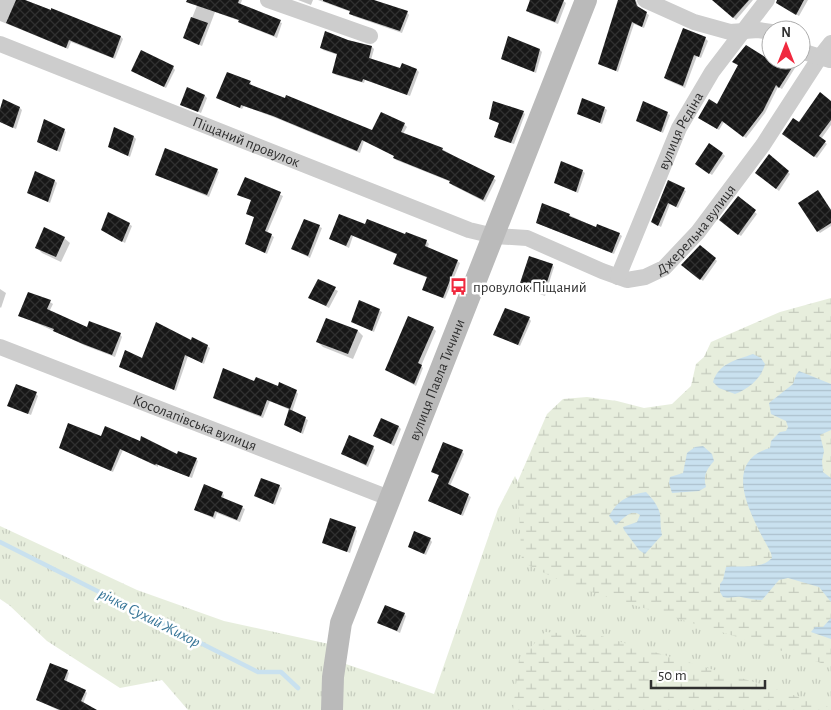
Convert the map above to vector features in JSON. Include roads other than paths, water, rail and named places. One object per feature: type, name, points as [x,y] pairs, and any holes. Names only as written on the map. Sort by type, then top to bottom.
[{"type":"main road","name":"вулиця Павла Тичини","points":[[332,710],[333,677],[341,623],[586,0]]},
{"type":"street","points":[[268,0],[370,36]]},
{"type":"street","points":[[646,0],[694,22],[730,32],[761,30]]},
{"type":"street","name":"вулиця Рєдіна","points":[[618,277],[679,128],[712,72],[767,0]]},
{"type":"street","name":"Піщаний провулок","points":[[0,44],[469,230],[494,236]]},
{"type":"street","name":"Джерельна вулиця","points":[[494,236],[527,238],[627,280],[645,277],[664,268],[698,232],[763,145],[826,59],[831,44]]},
{"type":"street","points":[[811,54],[826,59]]},
{"type":"street","name":"Косолапівська вулиця","points":[[0,347],[389,498]]},
{"type":"water","points":[[753,354],[761,358],[765,364],[757,379],[745,389],[735,394],[719,388],[713,382],[719,370],[724,366],[734,360]]},
{"type":"water","points":[[799,371],[831,384],[831,430],[820,435],[824,451],[822,461],[823,472],[831,478],[831,602],[819,587],[788,578],[779,580],[762,600],[723,597],[720,592],[720,584],[726,567],[756,566],[772,558],[750,511],[743,480],[746,467],[754,456],[770,448],[771,441],[780,432],[786,431],[788,427],[786,421],[771,414],[769,403],[793,384]]},
{"type":"water","points":[[703,446],[712,454],[714,461],[706,473],[706,487],[699,491],[672,493],[669,483],[670,477],[683,473],[687,453],[695,447]]},
{"type":"water","points":[[646,492],[659,511],[662,535],[645,554],[639,550],[623,527],[637,522],[640,515],[637,513],[630,514],[616,525],[609,516],[624,499]]},
{"type":"water","points":[[831,618],[831,639],[811,632],[815,627],[823,627]]},
{"type":"waterway","name":"річка Сухий Жихор","points":[[0,542],[258,672],[281,672],[298,688]]},
{"type":"place","name":"провулок Піщаний","points":[[459,287]]}]
